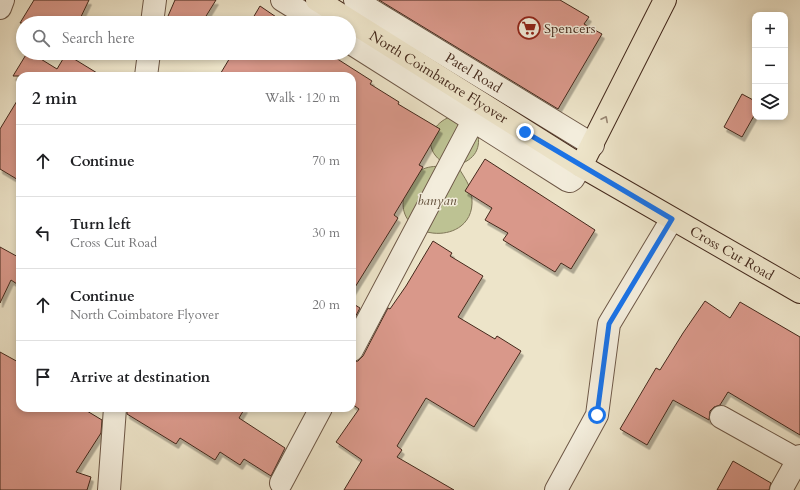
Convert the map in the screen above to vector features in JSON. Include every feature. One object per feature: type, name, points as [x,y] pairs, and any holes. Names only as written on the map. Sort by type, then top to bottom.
[{"type":"main road","name":"North Coimbatore Flyover","points":[[317,0],[342,16]]},
{"type":"main road","points":[[581,166],[593,145],[665,0]]},
{"type":"main road","name":"North Coimbatore Flyover","points":[[356,25],[581,166]]},
{"type":"main road","name":"Cross Cut Road","points":[[581,166],[800,292]]},
{"type":"street","points":[[0,8],[3,0]]},
{"type":"street","points":[[153,16],[154,0]]},
{"type":"street","points":[[282,0],[307,16]]},
{"type":"street","name":"Patel Road","points":[[356,0],[593,145]]},
{"type":"street","points":[[356,46],[566,180],[570,181],[573,179],[581,166]]},
{"type":"street","points":[[146,72],[147,60]]},
{"type":"street","points":[[356,342],[473,121]]},
{"type":"street","points":[[556,490],[597,415],[609,324],[672,219]]},
{"type":"street","points":[[109,490],[115,412]]},
{"type":"street","points":[[281,483],[319,412]]},
{"type":"street","points":[[721,417],[799,458],[781,490]]},
{"type":"green space","name":"banyan","points":[[450,117],[477,130],[479,142],[476,152],[468,160],[457,165],[471,192],[471,212],[462,225],[448,232],[432,233],[417,228],[407,218],[403,202],[413,176],[426,168],[436,166],[447,167],[435,155],[432,149],[431,138],[436,127],[445,119]]},
{"type":"building","points":[[34,0],[89,0],[81,16],[24,16]]},
{"type":"building","points":[[175,0],[216,0],[206,16],[168,16]]},
{"type":"building","points":[[379,0],[560,0],[589,17],[584,24],[602,34],[558,109]]},
{"type":"building","points":[[260,6],[275,16],[254,16]]},
{"type":"building","points":[[23,60],[42,60],[57,69],[62,60],[76,60],[95,72],[16,72],[16,76],[13,76]]},
{"type":"building","points":[[229,60],[339,60],[372,81],[370,84],[399,102],[398,104],[440,129],[419,165],[423,167],[394,215],[398,218],[356,286],[356,72],[221,72]]},
{"type":"building","points":[[742,94],[752,99],[752,119],[742,137],[724,127]]},
{"type":"building","points":[[16,103],[16,179],[0,169],[0,129]]},
{"type":"building","points":[[485,159],[595,230],[571,269],[561,263],[555,272],[503,240],[508,233],[485,220],[492,208],[465,191]]},
{"type":"building","points":[[433,241],[452,253],[450,256],[483,276],[458,317],[495,339],[497,336],[521,351],[474,427],[426,398],[397,446],[402,450],[397,457],[454,490],[344,490],[362,460],[336,442],[359,409],[356,407],[356,361],[363,356],[388,308],[390,309],[406,286]]},
{"type":"building","points":[[0,247],[16,256],[16,283],[11,280],[0,303]]},
{"type":"building","points":[[705,301],[730,318],[740,302],[800,337],[800,435],[728,392],[720,405],[714,407],[710,411],[709,420],[673,400],[647,445],[620,429],[656,368],[660,370]]},
{"type":"building","points":[[356,306],[360,308],[356,316]]},
{"type":"building","points":[[0,352],[16,361],[16,412],[89,412],[102,420],[101,433],[76,472],[91,477],[87,490],[0,490]]},
{"type":"building","points":[[127,412],[243,412],[239,418],[285,448],[271,476],[244,459],[240,465],[220,452],[215,460],[180,438],[176,444],[127,414]]},
{"type":"building","points":[[733,461],[771,483],[769,490],[717,490]]},
{"type":"place","name":"Spencers","points":[[529,28]]},
{"type":"route","points":[[525,132],[672,219],[609,324],[597,415]]}]
